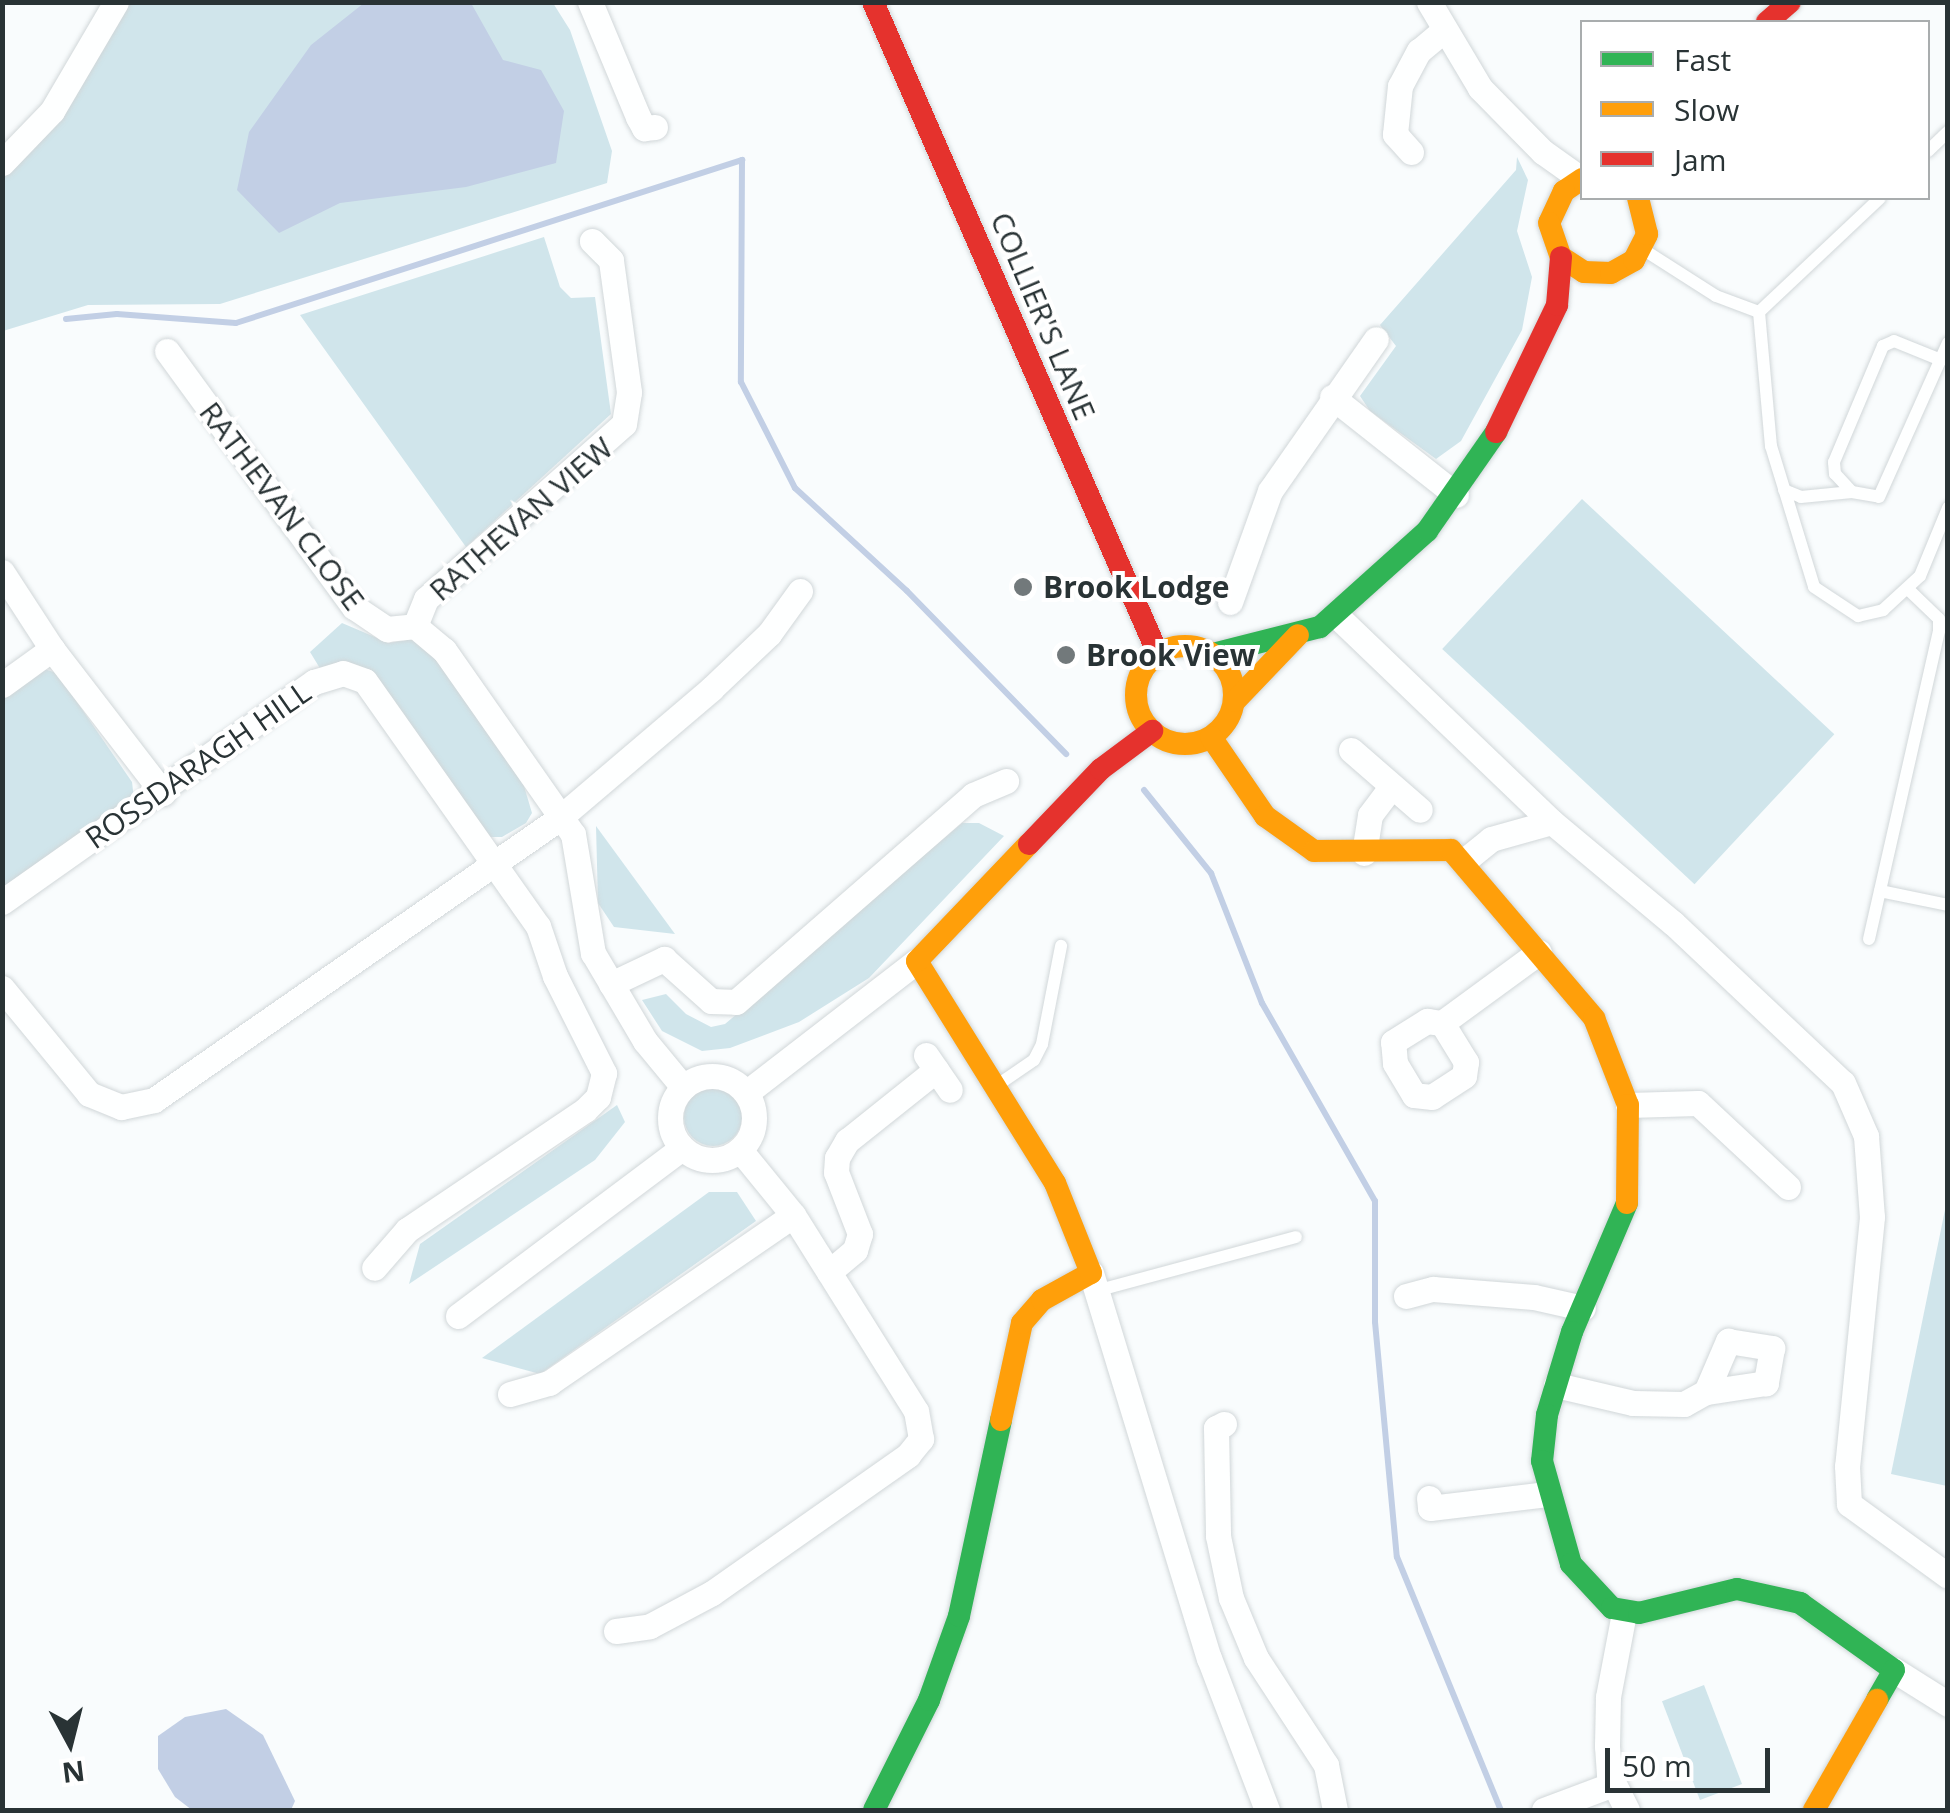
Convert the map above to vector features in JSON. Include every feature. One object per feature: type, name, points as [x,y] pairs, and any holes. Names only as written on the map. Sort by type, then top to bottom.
[{"type":"street","points":[[2,163],[52,112],[116,2]]},
{"type":"street","points":[[590,2],[638,117],[644,128],[655,127]]},
{"type":"street","name":"COLLIER'S LANE","points":[[873,2],[1158,654]]},
{"type":"street","points":[[1429,2],[1442,32],[1480,88],[1543,152],[1580,178]]},
{"type":"street","points":[[1769,20],[1790,2]]},
{"type":"street","points":[[1410,152],[1395,134],[1400,86],[1419,52],[1442,32]]},
{"type":"street","points":[[1213,654],[1298,635],[1338,617],[1393,568],[1456,495],[1544,341],[1557,305],[1561,257],[1549,224],[1556,200],[1543,152]]},
{"type":"street","points":[[1556,200],[1580,181]]},
{"type":"street","points":[[1544,341],[1611,273],[1642,248],[1642,200]]},
{"type":"street","name":"RATHEVAN VIEW","points":[[592,241],[611,260],[629,392],[624,424],[426,600],[416,626],[444,650],[573,834],[584,921],[612,984],[644,1040],[684,1087]]},
{"type":"street","points":[[1561,257],[1584,272],[1611,273]]},
{"type":"street","points":[[1230,602],[1270,490],[1376,339]]},
{"type":"street","name":"RATHEVAN CLOSE","points":[[171,347],[354,608],[387,630],[416,626]]},
{"type":"street","points":[[1332,397],[1456,495]]},
{"type":"street","points":[[2,572],[52,649],[163,793]]},
{"type":"street","points":[[2,988],[90,1094],[120,1107],[138,1106],[180,1084],[562,816],[711,690],[769,634],[800,591]]},
{"type":"street","points":[[1338,617],[1552,822],[1794,1033],[1844,1084],[1860,1112],[1870,1176],[1872,1254],[1847,1466],[1849,1504],[1948,1576]]},
{"type":"street","points":[[1234,701],[1231,676],[1213,654],[1190,646],[1158,654],[1140,676],[1136,695],[1152,731],[1182,745],[1210,738],[1226,724],[1234,701],[1298,635]]},
{"type":"street","points":[[2,685],[52,649]]},
{"type":"street","name":"ROSSDARAGH HILL","points":[[2,902],[163,793],[314,682],[342,673],[364,681],[380,698],[538,926],[564,996],[603,1063],[602,1088],[558,1130],[407,1230],[374,1268]]},
{"type":"street","points":[[746,1093],[916,961],[1100,769],[1152,731]]},
{"type":"street","points":[[1210,738],[1264,816],[1314,851],[1364,853],[1436,845],[1464,861],[1594,1018],[1628,1104],[1628,1199],[1583,1308],[1556,1386],[1544,1439],[1548,1494],[1571,1564],[1595,1596],[1624,1613],[1737,1588],[1769,1592],[1800,1603],[1948,1704]]},
{"type":"street","points":[[1351,750],[1420,810]]},
{"type":"street","points":[[612,984],[664,959],[711,1001],[736,1002],[973,794],[1006,781]]},
{"type":"street","points":[[1364,853],[1370,815],[1392,786]]},
{"type":"street","points":[[1464,861],[1491,839],[1552,822]]},
{"type":"street","points":[[1442,1023],[1538,952]]},
{"type":"street","points":[[916,961],[1056,1183],[1093,1282],[1209,1658],[1267,1810]]},
{"type":"street","points":[[829,1272],[855,1250],[860,1234],[841,1187],[838,1158],[848,1141],[937,1072]]},
{"type":"street","points":[[721,1076],[746,1093],[753,1127],[740,1150],[704,1160],[682,1148],[670,1111],[684,1087],[721,1076]]},
{"type":"street","points":[[1628,1104],[1698,1103],[1788,1187]]},
{"type":"street","points":[[458,1316],[682,1148]]},
{"type":"street","points":[[616,1631],[650,1626],[712,1593],[908,1455],[921,1438],[916,1411],[793,1214],[740,1150]]},
{"type":"street","points":[[510,1394],[549,1383],[793,1214]]},
{"type":"street","points":[[874,1810],[929,1700],[959,1616],[1022,1323],[1042,1300],[1093,1282]]},
{"type":"street","points":[[1406,1296],[1434,1289],[1534,1296],[1583,1308]]},
{"type":"street","points":[[1556,1386],[1662,1407],[1706,1392]]},
{"type":"street","points":[[1224,1424],[1216,1428],[1218,1536],[1231,1598],[1256,1658],[1326,1765],[1335,1810]]},
{"type":"street","points":[[1428,1498],[1430,1508],[1548,1494]]},
{"type":"street","points":[[1624,1613],[1608,1697],[1614,1784],[1627,1810]]},
{"type":"street","points":[[1814,1810],[1894,1670]]},
{"type":"street","points":[[1544,1810],[1614,1784]]},
{"type":"lane","points":[[1759,312],[1878,200]]},
{"type":"lane","points":[[1642,248],[1716,296],[1759,312]]},
{"type":"lane","points":[[1759,312],[1771,446],[1814,587],[1835,605],[1858,616],[1883,610],[1908,590],[1948,508]]},
{"type":"lane","points":[[1852,492],[1834,474],[1834,462],[1882,346],[1894,341],[1941,360]]},
{"type":"lane","points":[[1784,490],[1801,497],[1852,492],[1878,497],[1888,488],[1948,344]]},
{"type":"lane","points":[[1869,939],[1939,631],[1939,619],[1908,590]]},
{"type":"lane","points":[[1880,892],[1948,905]]},
{"type":"lane","points":[[996,1085],[1034,1060],[1061,946]]},
{"type":"lane","points":[[1093,1282],[1296,1237]]},
{"type":"shaded area","points":[[124,2],[553,3],[570,30],[612,151],[607,183],[220,304],[88,305],[3,331],[2,173]]},
{"type":"shaded area","points":[[1517,157],[1528,180],[1517,231],[1532,277],[1522,330],[1461,441],[1436,459],[1370,411],[1360,396],[1396,346],[1380,325],[1516,170]]},
{"type":"shaded area","points":[[544,237],[560,287],[571,298],[595,297],[611,414],[466,547],[300,315]]},
{"type":"shaded area","points":[[1582,499],[1834,734],[1695,884],[1442,649]]},
{"type":"shaded area","points":[[342,623],[389,643],[420,638],[437,654],[524,786],[532,813],[526,823],[502,837],[488,837],[377,683],[321,670],[310,652]]},
{"type":"shaded area","points":[[44,669],[57,673],[132,782],[134,799],[2,891],[2,699]]},
{"type":"shaded area","points":[[962,823],[979,823],[1004,836],[869,978],[799,1022],[730,1048],[702,1051],[662,1031],[642,1000],[666,994],[686,1014],[711,1027],[725,1024]]},
{"type":"shaded area","points":[[596,826],[675,934],[614,927],[598,903]]},
{"type":"shaded area","points":[[713,1088],[733,1097],[742,1117],[733,1137],[713,1146],[693,1137],[684,1117],[693,1097]]},
{"type":"shaded area","points":[[617,1105],[625,1122],[595,1160],[409,1284],[420,1244]]},
{"type":"shaded area","points":[[709,1192],[737,1192],[756,1221],[540,1374],[482,1358]]},
{"type":"shaded area","points":[[1947,1200],[1948,1485],[1947,1486],[1891,1474]]},
{"type":"shaded area","points":[[1704,1685],[1742,1784],[1700,1800],[1662,1701]]},
{"type":"water","points":[[364,3],[471,3],[503,60],[541,70],[564,111],[556,163],[466,187],[340,203],[279,233],[237,190],[249,132],[311,45]]},
{"type":"water","points":[[226,1709],[263,1735],[295,1801],[291,1810],[192,1810],[175,1797],[158,1769],[158,1736],[185,1717]]},
{"type":"waterway","points":[[66,319],[117,314],[236,323],[742,160],[741,382],[795,488],[907,591],[1066,754]]},
{"type":"waterway","points":[[1144,790],[1211,873],[1262,1003],[1375,1201],[1375,1322],[1397,1557],[1501,1810]]},
{"type":"traffic: fast","points":[[1213,654],[1320,627],[1427,531],[1496,432]]},
{"type":"traffic: fast","points":[[1627,1203],[1572,1332],[1547,1415],[1542,1461],[1571,1564],[1612,1608],[1639,1613],[1737,1589],[1800,1603],[1894,1670],[1877,1700]]},
{"type":"traffic: fast","points":[[874,1810],[929,1700],[959,1616],[1001,1420]]},
{"type":"traffic: slow","points":[[1580,180],[1564,191],[1549,223],[1561,257],[1584,272],[1611,273],[1634,260],[1647,234],[1638,200]]},
{"type":"traffic: slow","points":[[1235,701],[1298,635]]},
{"type":"traffic: slow","points":[[1185,646],[1204,649],[1220,660],[1231,676],[1234,695],[1231,714],[1220,730],[1204,741],[1185,744],[1166,741],[1150,730],[1139,714],[1136,695],[1139,676],[1150,660],[1166,649],[1185,646]]},
{"type":"traffic: slow","points":[[1211,737],[1265,816],[1314,851],[1451,850],[1594,1018],[1628,1105],[1627,1203]]},
{"type":"traffic: slow","points":[[1001,1420],[1022,1323],[1042,1300],[1091,1273],[1055,1183],[917,961],[1029,844]]},
{"type":"traffic: slow","points":[[1814,1810],[1877,1700]]},
{"type":"traffic: jam","points":[[873,2],[1158,654]]},
{"type":"traffic: jam","points":[[1769,20],[1790,2]]},
{"type":"traffic: jam","points":[[1496,432],[1557,305],[1561,257]]},
{"type":"traffic: jam","points":[[1029,844],[1101,769],[1152,731]]},
{"type":"place","name":"Brook Lodge","points":[[1023,587]]},
{"type":"place","name":"Brook View","points":[[1066,655]]}]
